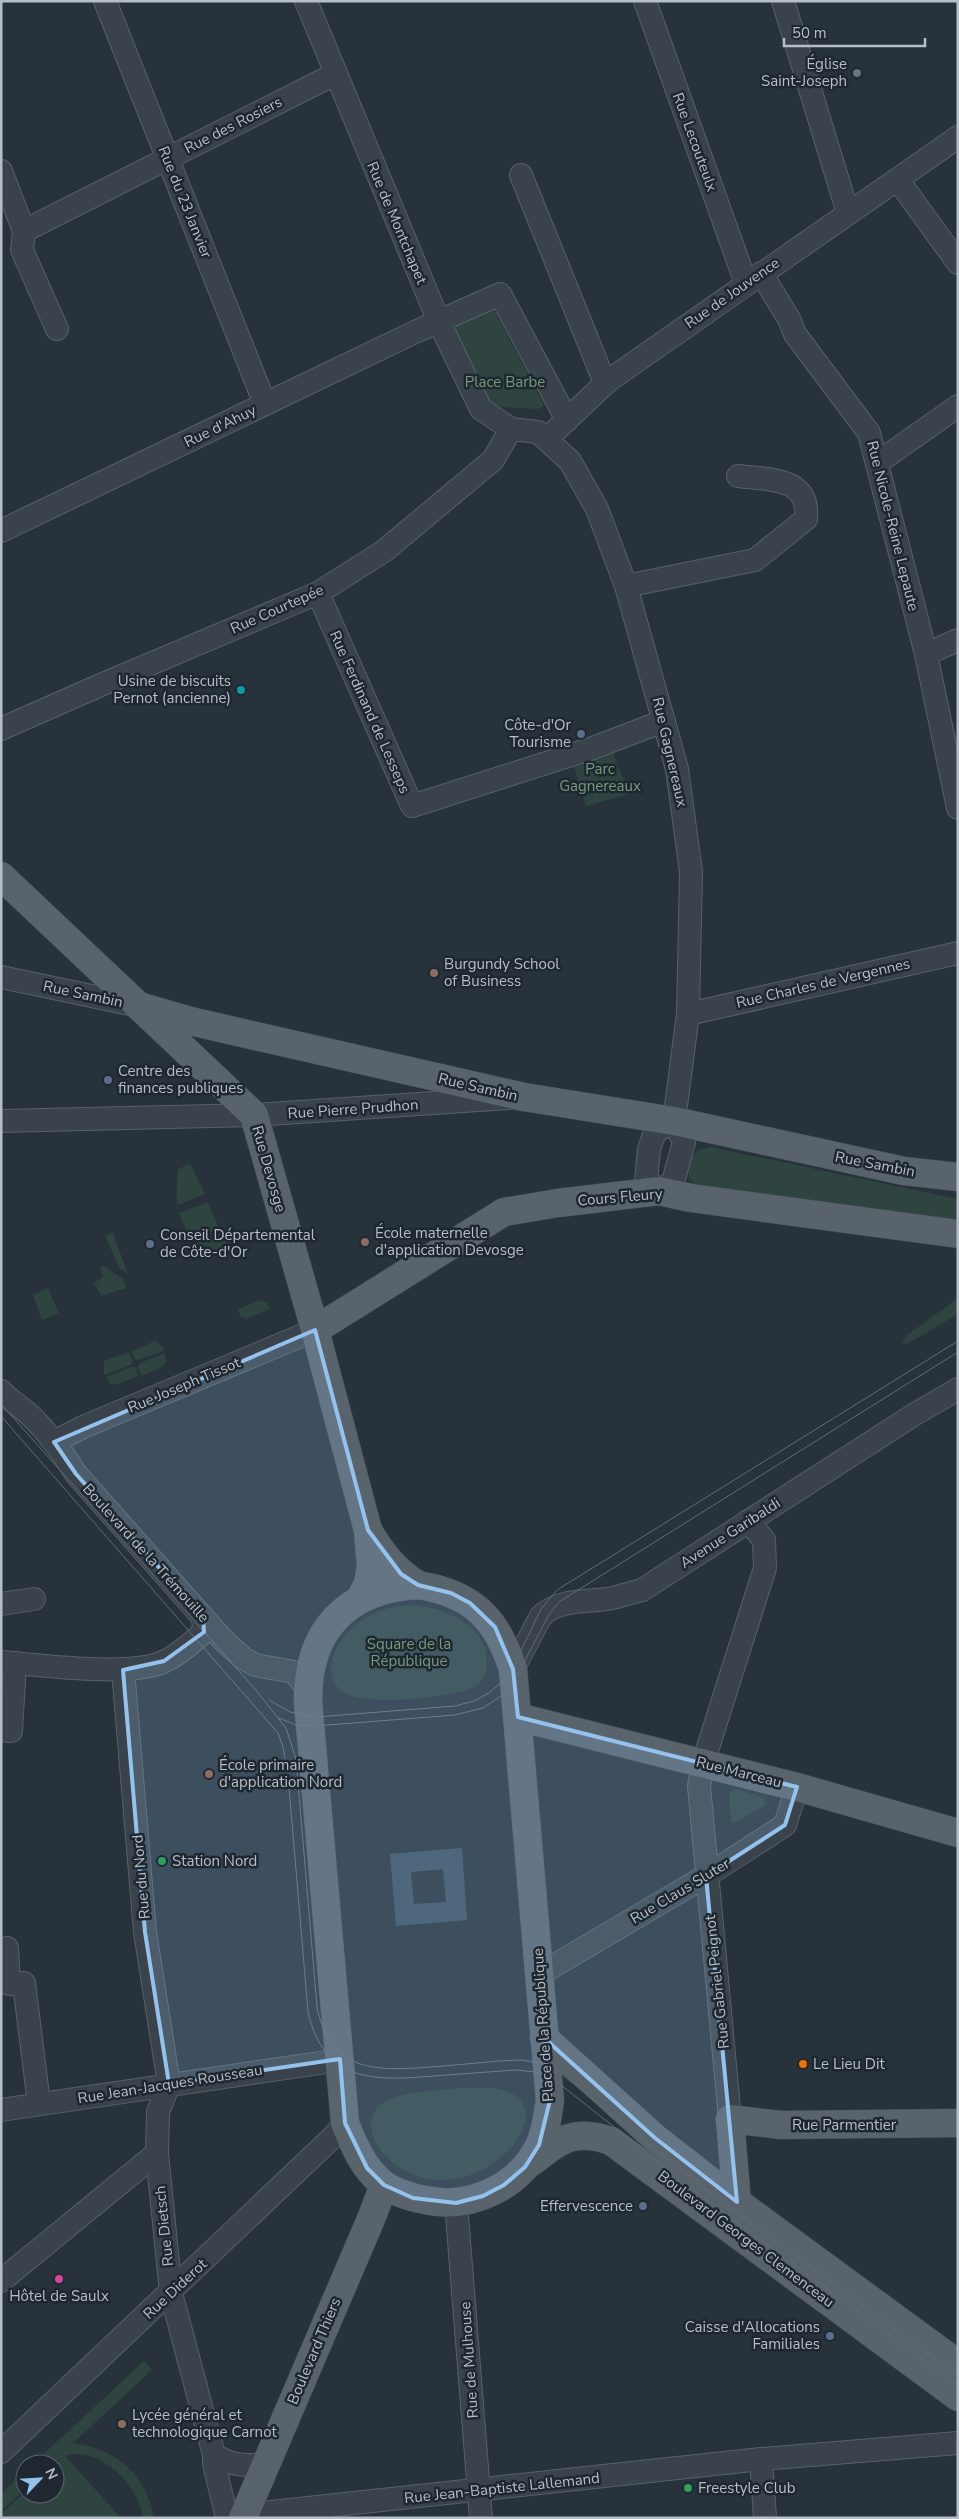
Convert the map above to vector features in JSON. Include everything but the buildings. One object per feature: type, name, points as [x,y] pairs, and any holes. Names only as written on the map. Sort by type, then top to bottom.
[{"type":"main road","name":"Rue Devosge","points":[[1,876],[254,1115],[315,1330],[368,1530]]},
{"type":"main road","name":"Rue Sambin","points":[[139,1006],[228,1030],[524,1097],[674,1121],[904,1171],[958,1177]]},
{"type":"main road","name":"Cours Fleury","points":[[315,1330],[504,1212],[558,1203],[659,1191],[691,1198],[958,1234]]},
{"type":"main road","points":[[368,1530],[380,1552],[401,1574],[418,1585]]},
{"type":"main road","points":[[360,1599],[368,1584],[371,1567],[368,1530]]},
{"type":"main road","name":"Place de la République","points":[[418,1585],[451,1593],[482,1612],[495,1627],[514,1669],[550,2100],[547,2122],[539,2145],[525,2167],[504,2185],[483,2196],[456,2203],[437,2203],[413,2198],[384,2185],[367,2168],[356,2151],[345,2123],[308,1689],[311,1663],[319,1641],[342,1612],[360,1599],[394,1586],[418,1585]]},
{"type":"main road","name":"Rue Marceau","points":[[518,1718],[797,1787],[958,1833]]},
{"type":"main road","name":"Boulevard Georges Clemenceau","points":[[544,2038],[655,2138],[737,2202],[958,2364]]},
{"type":"main road","name":"Rue Parmentier","points":[[730,2119],[782,2125],[958,2123]]},
{"type":"main road","name":"Rue Gabriel Peignot","points":[[730,2119],[737,2202]]},
{"type":"main road","name":"Boulevard Georges Clemenceau","points":[[525,2167],[559,2140],[578,2135],[598,2136],[611,2141],[958,2397]]},
{"type":"main road","name":"Boulevard Thiers","points":[[238,2517],[265,2464],[384,2185]]},
{"type":"street","name":"Rue du 23 Janvier","points":[[105,1],[265,404]]},
{"type":"street","name":"Rue de Montchapet","points":[[306,1],[439,322],[481,409],[511,429]]},
{"type":"street","name":"Rue Lecouteulx","points":[[645,1],[743,275],[755,277]]},
{"type":"street","points":[[783,1],[848,213]]},
{"type":"street","name":"Rue des Rosiers","points":[[24,231],[335,74]]},
{"type":"street","name":"Rue de Jouvence","points":[[546,438],[605,383],[958,137]]},
{"type":"street","points":[[1,171],[24,231],[22,250],[57,329]]},
{"type":"street","points":[[521,175],[605,383]]},
{"type":"street","points":[[898,180],[958,262]]},
{"type":"street","name":"Rue Nicole-Reine Lepaute","points":[[755,277],[869,434],[926,654],[958,808]]},
{"type":"street","points":[[439,322],[500,294],[567,420]]},
{"type":"street","name":"Rue d'Ahuy","points":[[1,531],[439,322]]},
{"type":"street","points":[[877,463],[958,406]]},
{"type":"street","points":[[511,429],[538,432],[546,438]]},
{"type":"street","name":"Rue Courtepée","points":[[1,729],[318,593],[384,551],[493,460],[511,429]]},
{"type":"street","name":"Rue Gagnereaux","points":[[546,438],[570,461],[597,509],[626,586],[677,769],[691,872],[688,1014],[674,1121]]},
{"type":"street","points":[[626,586],[755,560],[806,520],[807,507],[801,494],[788,482],[738,476]]},
{"type":"street","name":"Rue Ferdinand de Lesseps","points":[[318,593],[412,806],[590,749],[664,721]]},
{"type":"street","points":[[926,654],[958,640]]},
{"type":"street","name":"Rue Charles de Vergennes","points":[[688,1014],[958,953]]},
{"type":"street","name":"Rue Sambin","points":[[1,977],[139,1006]]},
{"type":"street","name":"Rue Pierre Prudhon","points":[[1,1121],[254,1115],[524,1097]]},
{"type":"street","points":[[674,1121],[684,1142],[673,1182],[659,1191],[646,1180],[649,1149],[655,1132],[674,1121]]},
{"type":"street","name":"Rue Joseph Tissot","points":[[54,1442],[83,1427],[315,1330]]},
{"type":"street","name":"Avenue Garibaldi","points":[[514,1669],[541,1616],[546,1611],[558,1604],[607,1599],[642,1590],[958,1389]]},
{"type":"street","name":"Boulevard de la Trémouille","points":[[1,1391],[11,1402],[30,1415],[54,1442],[76,1474],[203,1617],[243,1658],[255,1665],[268,1669],[294,1672],[308,1689]]},
{"type":"street","name":"Rue Gabriel Peignot","points":[[730,2119],[699,1786],[703,1763],[764,1568],[764,1540],[748,1521]]},
{"type":"street","points":[[1,1604],[34,1599]]},
{"type":"street","points":[[1,1730],[11,1730],[8,1662],[123,1670],[157,1664],[185,1648],[204,1632],[203,1617]]},
{"type":"street","name":"Rue du Nord","points":[[123,1670],[145,1932],[169,2084]]},
{"type":"street","name":"Rue Claus Sluter","points":[[540,1974],[706,1876],[785,1826],[797,1787]]},
{"type":"street","points":[[6,1948],[9,1984],[24,1983],[39,2104]]},
{"type":"street","name":"Rue Jean-Jacques Rousseau","points":[[1,2110],[340,2060]]},
{"type":"street","name":"Rue Dietsch","points":[[169,2084],[158,2112],[156,2153],[171,2293],[214,2455],[214,2464],[238,2517]]},
{"type":"street","name":"Rue Diderot","points":[[1,2452],[327,2144],[345,2123]]},
{"type":"street","points":[[1,2281],[156,2153]]},
{"type":"street","name":"Rue de Mulhouse","points":[[456,2203],[481,2518]]},
{"type":"street","name":"Rue Jean-Baptiste Lallemand","points":[[238,2517],[761,2459],[958,2443]]},
{"type":"street","points":[[214,2455],[228,2463],[242,2466],[265,2464]]},
{"type":"street","points":[[761,2459],[765,2518]]},
{"type":"highlighted area","points":[[315,1330],[368,1530],[401,1574],[418,1585],[451,1593],[470,1603],[495,1627],[513,1669],[518,1717],[797,1787],[785,1825],[706,1876],[737,2202],[655,2138],[544,2038],[550,2100],[539,2145],[525,2167],[504,2185],[483,2196],[456,2203],[413,2198],[384,2185],[367,2168],[345,2123],[340,2059],[169,2084],[145,1932],[123,1670],[164,1661],[204,1632],[203,1617],[76,1474],[54,1442]]},
{"type":"green space","name":"Place Barbe","points":[[493,308],[543,403],[543,407],[538,409],[501,407],[489,402],[455,332],[457,325]]},
{"type":"green space","name":"Parc Gagnereaux","points":[[613,752],[629,794],[586,806],[573,764]]},
{"type":"green space","points":[[711,1147],[958,1199],[958,1228],[701,1190],[689,1179],[688,1164],[697,1150]]},
{"type":"green space","points":[[190,1163],[205,1194],[178,1205],[176,1197],[177,1170]]},
{"type":"green space","points":[[208,1202],[219,1229],[190,1239],[179,1213]]},
{"type":"green space","points":[[225,1231],[230,1246],[193,1258],[188,1246]]},
{"type":"green space","points":[[113,1233],[128,1274],[119,1268],[105,1235]]},
{"type":"green space","points":[[104,1266],[123,1279],[126,1288],[101,1296],[94,1283],[103,1277],[100,1268]]},
{"type":"green space","points":[[48,1288],[59,1313],[42,1320],[33,1295]]},
{"type":"green space","points":[[958,1298],[958,1314],[907,1344],[902,1343],[906,1336]]},
{"type":"green space","points":[[261,1300],[267,1303],[270,1309],[246,1319],[241,1317],[238,1309]]},
{"type":"green space","points":[[155,1341],[163,1347],[164,1351],[138,1360],[135,1359],[132,1351]]},
{"type":"green space","points":[[129,1352],[132,1360],[131,1365],[104,1375],[104,1361]]},
{"type":"green space","points":[[165,1353],[166,1361],[164,1366],[142,1376],[137,1367],[140,1363]]},
{"type":"green space","points":[[135,1367],[139,1376],[115,1385],[109,1383],[106,1377]]},
{"type":"green space","name":"Square de la République","points":[[405,1605],[433,1608],[460,1619],[471,1628],[480,1639],[486,1651],[487,1669],[479,1684],[446,1695],[385,1700],[366,1699],[340,1690],[334,1681],[331,1671],[332,1661],[340,1642],[354,1626],[367,1617],[383,1610]]},
{"type":"green space","points":[[736,1789],[763,1797],[766,1805],[734,1823],[731,1821],[729,1795],[732,1790]]},
{"type":"green space","points":[[461,2088],[501,2089],[523,2104],[525,2122],[516,2142],[497,2161],[471,2174],[442,2180],[412,2174],[379,2149],[372,2133],[371,2122],[375,2111],[381,2104],[402,2095]]},
{"type":"green space","points":[[144,2361],[152,2370],[73,2443],[102,2451],[115,2457],[126,2466],[144,2488],[154,2518],[143,2518],[140,2506],[126,2481],[103,2462],[91,2456],[78,2454],[65,2456],[65,2454],[44,2454]]},
{"type":"green space","points":[[65,2456],[121,2518],[1,2518],[1,2514],[15,2501],[15,2504],[65,2504]]},
{"type":"green space","points":[[15,2481],[15,2498],[1,2511],[1,2494]]},
{"type":"water","points":[[462,1848],[467,1920],[396,1926],[390,1854]],"holes":[[[443,1869],[446,1902],[414,1904],[411,1872]]]},
{"type":"tram line","points":[[269,1700],[290,1712],[316,1717],[455,1706],[474,1701],[489,1693],[503,1681],[513,1667],[541,1609],[557,1590],[958,1341]]},
{"type":"tram line","points":[[279,1718],[296,1725],[315,1726],[455,1715],[483,1708],[501,1696],[515,1680],[548,1616],[559,1602],[958,1352]]},
{"type":"tram line","points":[[1,1404],[255,1689],[286,1728],[296,1759],[317,2007],[323,2029],[333,2045],[344,2056],[358,2063],[392,2069],[520,2060],[541,2063],[555,2069],[703,2187],[958,2376]]},
{"type":"tram line","points":[[1,1416],[278,1733],[283,1747],[288,1775],[308,2012],[316,2035],[326,2053],[339,2065],[372,2077],[412,2078],[515,2070],[536,2072],[556,2081],[700,2195],[958,2386]]},
{"type":"place","name":"Église Saint-Joseph","points":[[857,73]]},
{"type":"place","name":"Usine de biscuits Pernot (ancienne)","points":[[241,690]]},
{"type":"place","name":"Côte-d'Or Tourisme","points":[[581,734]]},
{"type":"place","name":"Burgundy School of Business","points":[[434,973]]},
{"type":"place","name":"Centre des finances publiques","points":[[108,1080]]},
{"type":"place","name":"École maternelle d'application Devosge","points":[[365,1242]]},
{"type":"place","name":"Conseil Départemental de Côte-d'Or","points":[[150,1244]]},
{"type":"place","name":"École primaire d'application Nord","points":[[209,1774]]},
{"type":"place","name":"Station Nord","points":[[162,1861]]},
{"type":"place","name":"Le Lieu Dit","points":[[803,2064]]},
{"type":"place","name":"Effervescence","points":[[643,2206]]},
{"type":"place","name":"Hôtel de Saulx","points":[[59,2279]]},
{"type":"place","name":"Caisse d'Allocations Familiales","points":[[830,2336]]},
{"type":"place","name":"Lycée général et technologique Carnot","points":[[122,2424]]},
{"type":"place","name":"Freestyle Club","points":[[688,2488]]}]
